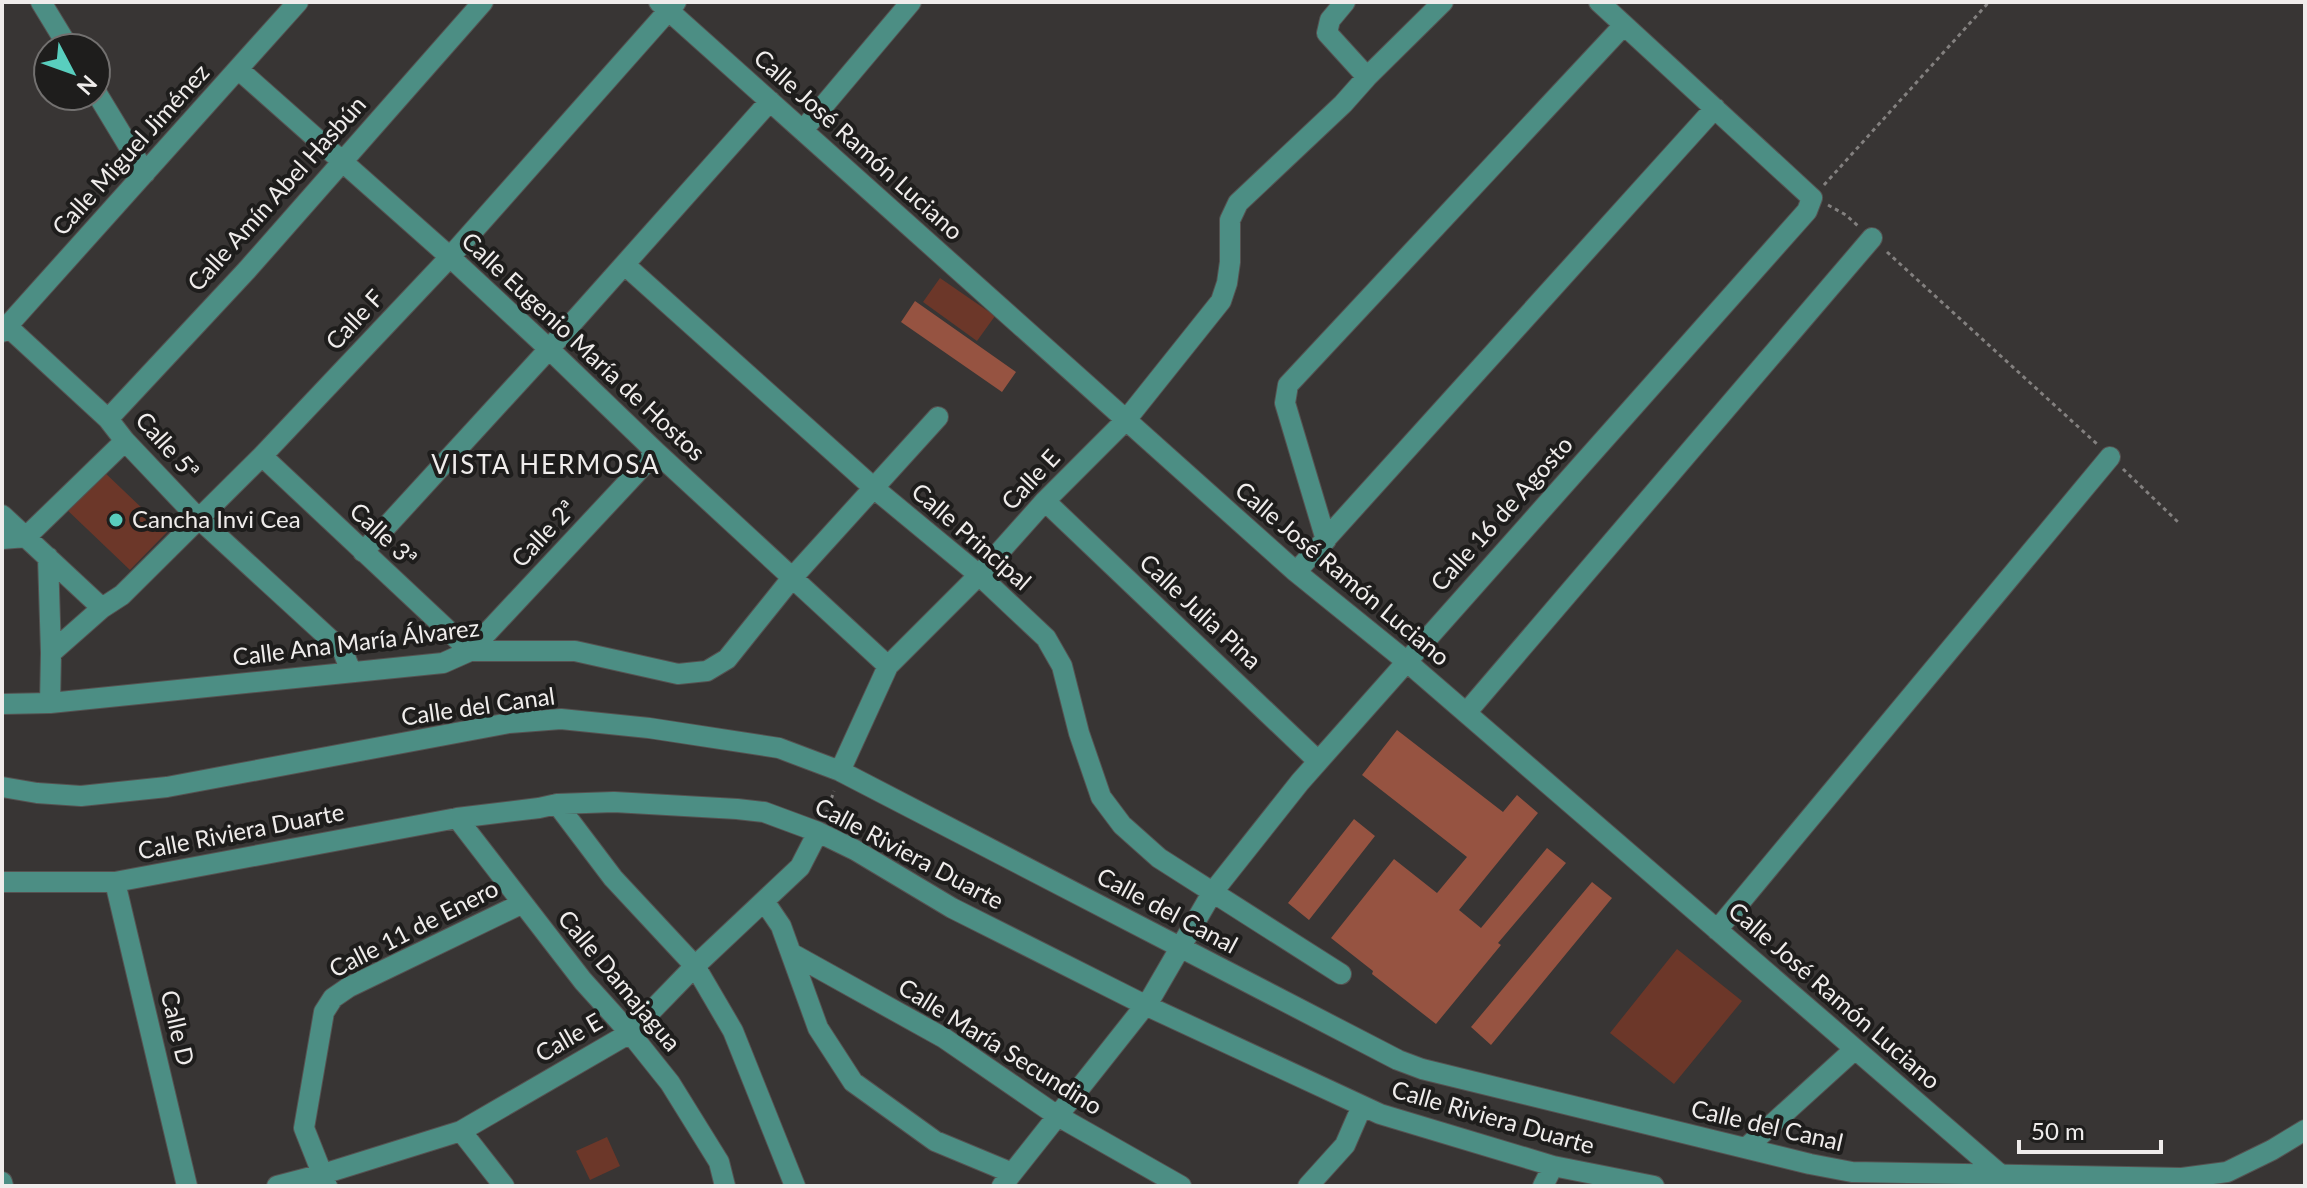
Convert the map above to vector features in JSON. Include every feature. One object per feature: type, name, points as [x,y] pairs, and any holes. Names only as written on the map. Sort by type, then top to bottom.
[{"type":"street","points":[[41,2],[59,32]]},
{"type":"street","name":"Calle Miguel Jiménez","points":[[4,329],[298,2]]},
{"type":"street","name":"Calle Amín Abel Hasbún","points":[[108,419],[247,270],[483,2]]},
{"type":"street","points":[[803,130],[911,2]]},
{"type":"street","points":[[1345,2],[1330,20],[1327,33],[1367,77]]},
{"type":"street","name":"Calle E","points":[[839,775],[888,666],[1126,420],[1221,301],[1230,262],[1230,220],[1238,203],[1343,104],[1443,2]]},
{"type":"street","points":[[1599,2],[1812,198]]},
{"type":"street","name":"Calle José Ramón Luciano","points":[[668,5],[770,101],[1296,572],[1406,661],[2001,1175]]},
{"type":"street","name":"Calle F","points":[[51,653],[102,608],[122,595],[262,456],[450,257],[668,5]]},
{"type":"street","points":[[1326,540],[1285,403],[1288,385],[1624,25]]},
{"type":"street","name":"Calle Eugenio María de Hostos","points":[[238,69],[450,257],[888,666]]},
{"type":"street","points":[[363,552],[770,101]]},
{"type":"street","points":[[1296,572],[1715,108]]},
{"type":"street","points":[[108,112],[145,173]]},
{"type":"street","name":"Calle 16 de Agosto","points":[[1007,1180],[1148,1002],[1212,893],[1318,761],[1807,211],[1812,198]]},
{"type":"street","points":[[1466,713],[1872,238]]},
{"type":"street","name":"Calle Principal","points":[[625,265],[875,489],[979,575],[1046,638],[1062,666],[1079,733],[1101,797],[1122,825],[1159,858],[1341,974]]},
{"type":"street","name":"Calle 5ª","points":[[4,329],[108,419],[198,518],[343,651],[351,672]]},
{"type":"street","name":"Calle Ana María Álvarez","points":[[2,704],[50,703],[443,663],[470,651],[575,651],[678,674],[707,671],[727,659],[792,578],[938,417]]},
{"type":"street","points":[[2,539],[26,537],[125,441]]},
{"type":"street","name":"Calle 2ª","points":[[470,651],[656,452]]},
{"type":"street","name":"Calle 3ª","points":[[262,456],[470,651]]},
{"type":"street","points":[[1717,930],[2110,457]]},
{"type":"street","name":"Calle Julia Pina","points":[[1045,501],[1318,761]]},
{"type":"street","points":[[2,515],[102,608]]},
{"type":"street","points":[[48,557],[50,703]]},
{"type":"street","name":"Calle del Canal","points":[[2,787],[81,796],[167,787],[509,723],[561,719],[649,728],[779,748],[839,775],[1398,1060],[1422,1069],[1746,1148],[1852,1172],[2182,1178],[2227,1172],[2305,1130]]},
{"type":"street","name":"Calle Riviera Duarte","points":[[2,882],[115,882],[457,818],[557,804],[614,802],[764,812],[820,828],[952,908],[1380,1114],[1553,1166],[1646,1185]]},
{"type":"street","points":[[557,804],[613,878],[695,966],[733,1031],[795,1186]]},
{"type":"street","name":"Calle Damajagua","points":[[457,818],[521,904],[670,1083],[719,1162],[725,1186]]},
{"type":"street","name":"Calle E","points":[[277,1186],[325,1180],[461,1131],[630,1033],[695,966],[800,867],[820,828]]},
{"type":"street","name":"Calle D","points":[[115,882],[187,1186]]},
{"type":"street","points":[[764,901],[781,926],[818,1028],[853,1082],[935,1141],[1007,1180]]},
{"type":"street","name":"Calle 11 de Enero","points":[[325,1180],[304,1128],[324,1012],[333,998],[349,987],[521,904]]},
{"type":"street","name":"Calle María Secundino","points":[[791,953],[944,1038],[1056,1115],[1181,1186]]},
{"type":"street","points":[[1746,1148],[1855,1049]]},
{"type":"street","points":[[1308,1186],[1345,1145],[1362,1106]]},
{"type":"street","points":[[461,1131],[504,1186]]},
{"type":"street","points":[[1543,1186],[1553,1166]]},
{"type":"path","points":[[1989,2],[1812,198],[1846,215],[1872,238],[2178,522]]},
{"type":"path","points":[[820,828],[839,775]]},
{"type":"shaded area","points":[[940,278],[995,316],[977,341],[923,302]]},
{"type":"shaded area","name":"Cancha Invi Cea","points":[[101,469],[167,532],[130,570],[64,507]]},
{"type":"shaded area","points":[[1677,949],[1742,1001],[1674,1084],[1610,1033]]},
{"type":"shaded area","points":[[607,1137],[620,1166],[590,1180],[576,1151]]},
{"type":"building","points":[[915,301],[1016,372],[1002,392],[901,322]]},
{"type":"building","points":[[1397,730],[1503,812],[1517,795],[1538,813],[1459,910],[1481,928],[1547,848],[1566,863],[1498,943],[1501,945],[1436,1024],[1331,938],[1394,859],[1437,893],[1467,857],[1362,775]]},
{"type":"building","points":[[1354,819],[1375,836],[1309,920],[1288,903]]},
{"type":"building","points":[[1592,882],[1612,898],[1491,1045],[1471,1027]]},
{"type":"place","name":"Cancha Invi Cea","points":[[116,520]]},
{"type":"district","name":"VISTA HERMOSA","points":[[546,465]]}]
